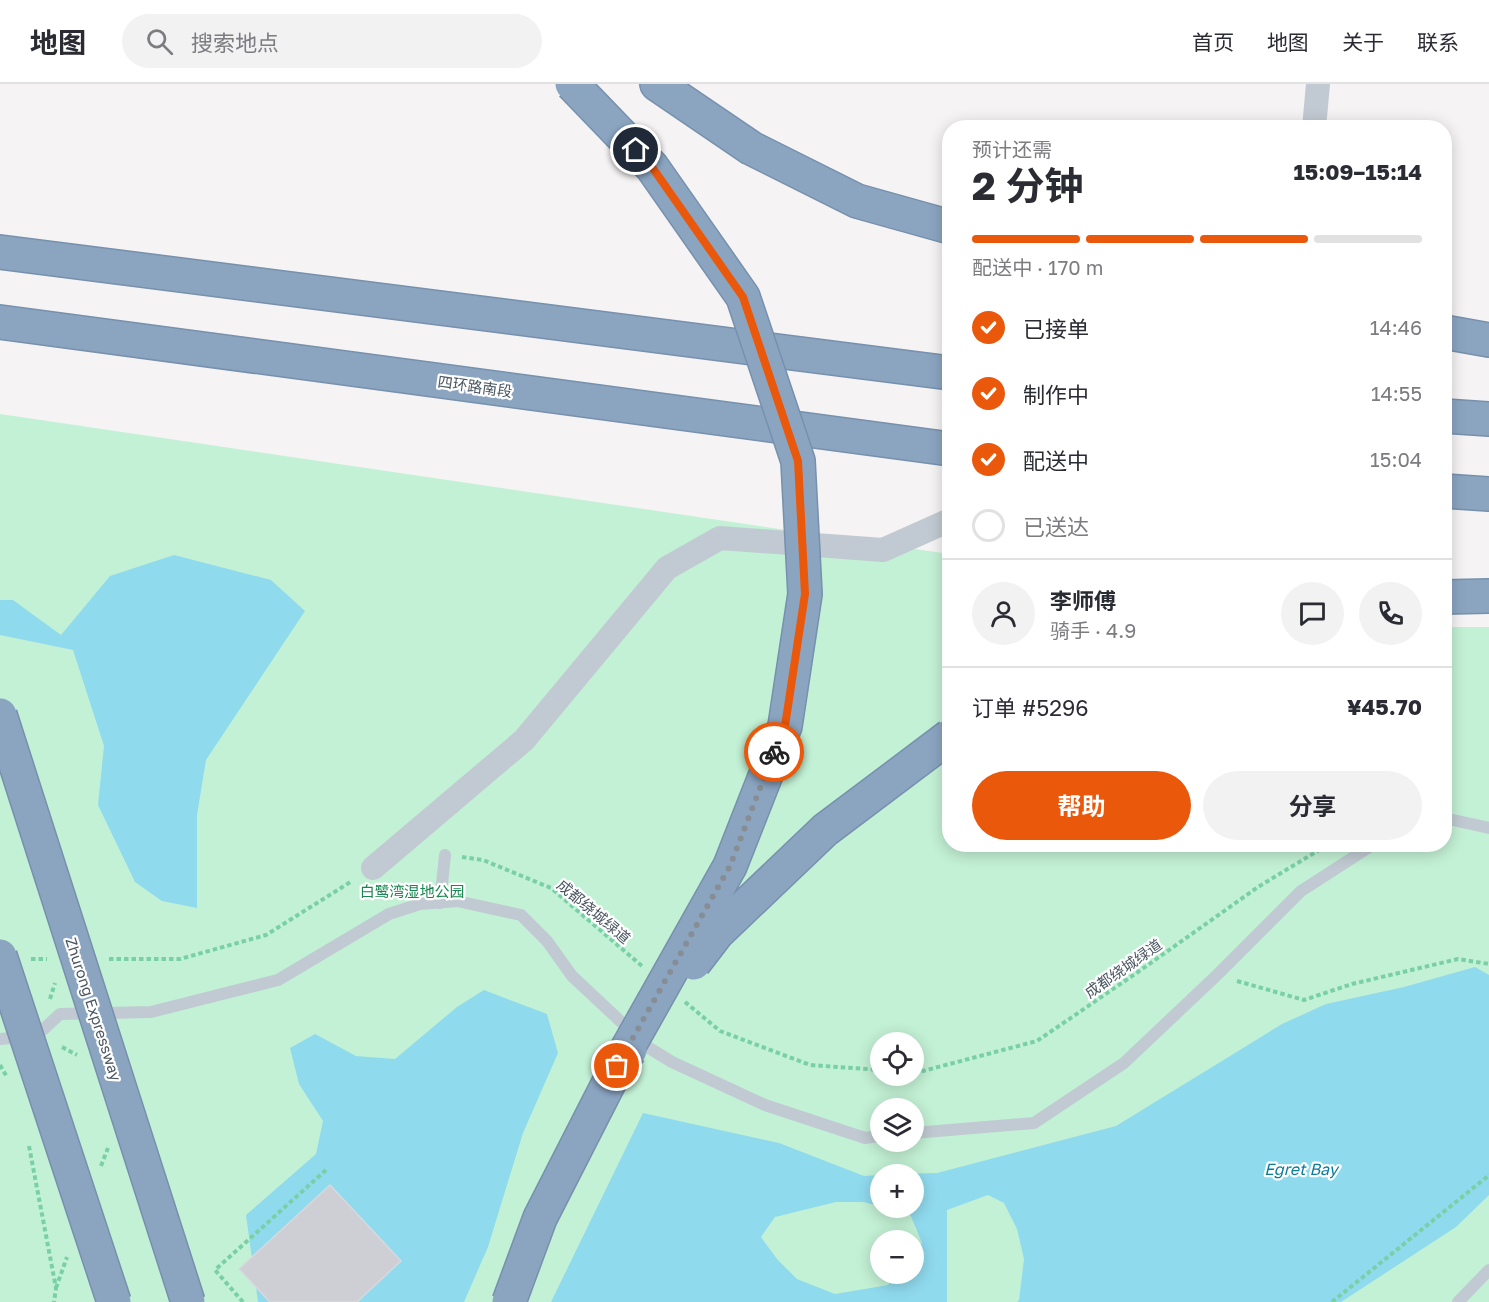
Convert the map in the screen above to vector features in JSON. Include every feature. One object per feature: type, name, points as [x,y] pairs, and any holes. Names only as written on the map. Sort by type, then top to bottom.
[{"type":"highway","points":[[509,1302],[540,1218],[617,1066],[730,866],[785,726],[805,594],[798,461],[743,297],[652,167],[572,84]]},
{"type":"highway","points":[[657,84],[751,148],[857,201],[942,225]]},
{"type":"highway","points":[[0,252],[942,372]]},
{"type":"highway","name":"四环路南段","points":[[0,322],[942,448]]},
{"type":"highway","points":[[1452,334],[1489,340]]},
{"type":"highway","points":[[1452,417],[1489,419]]},
{"type":"highway","points":[[1452,492],[1489,494]]},
{"type":"highway","points":[[1452,597],[1489,596]]},
{"type":"highway","name":"Zhurong Expressway","points":[[0,715],[188,1302]]},
{"type":"highway","points":[[617,1066],[717,933],[825,830],[942,742]]},
{"type":"highway","points":[[15,958],[114,1302]]},
{"type":"street","points":[[1315,120],[1318,84]]},
{"type":"street","points":[[373,868],[524,740],[667,568],[720,538],[883,550],[942,524]]},
{"type":"lane","points":[[1452,820],[1489,828]]},
{"type":"lane","points":[[924,1133],[1034,1124],[1124,1063],[1301,891],[1362,852]]},
{"type":"lane","points":[[440,903],[445,855]]},
{"type":"lane","points":[[0,1040],[36,1036],[60,1014],[151,1012],[278,980],[389,914],[420,904],[457,901],[521,915],[547,941],[572,976],[649,1048],[672,1062],[765,1105],[865,1138],[870,1137]]},
{"type":"lane","points":[[1458,1302],[1489,1270]]},
{"type":"path","name":"成都绕城绿道","points":[[924,1071],[1037,1041],[1258,887],[1316,852]]},
{"type":"path","name":"成都绕城绿道","points":[[445,855],[483,860],[551,888],[647,971]]},
{"type":"path","points":[[99,959],[180,959],[266,935],[373,868]]},
{"type":"path","points":[[15,958],[53,959]]},
{"type":"path","points":[[1217,975],[1304,1000],[1352,984],[1458,959],[1489,964]]},
{"type":"path","points":[[684,1001],[720,1031],[810,1065],[870,1069]]},
{"type":"path","points":[[0,1065],[11,1085]]},
{"type":"path","points":[[28,1140],[56,1288],[54,1302]]},
{"type":"path","points":[[243,1302],[215,1270],[326,1170]]},
{"type":"path","points":[[1332,1302],[1489,1174]]},
{"type":"green space","name":"白鹭湾湿地公园","points":[[0,414],[942,553],[942,852],[1452,852],[1452,627],[1489,627],[1489,1302],[0,1302]]},
{"type":"water","points":[[174,555],[271,580],[305,611],[206,760],[197,815],[197,908],[162,901],[135,882],[98,805],[104,746],[73,650],[0,635],[0,600],[13,600],[61,635],[110,576]]},
{"type":"water","name":"Egret Bay","points":[[1475,967],[1489,975],[1489,1195],[1456,1227],[1341,1302],[1017,1302],[1024,1259],[1017,1229],[1004,1203],[988,1195],[947,1210],[947,1302],[551,1302],[643,1113],[779,1143],[864,1176],[870,1176],[870,1204],[836,1202],[775,1217],[761,1237],[777,1259],[797,1279],[835,1294],[889,1284],[924,1284],[924,1230],[917,1230],[912,1218],[924,1218],[924,1173],[937,1173],[1116,1126],[1282,1024],[1326,1004],[1404,987]]},
{"type":"water","points":[[484,990],[547,1014],[558,1053],[523,1133],[488,1247],[464,1302],[258,1302],[246,1215],[316,1154],[323,1121],[299,1084],[290,1048],[315,1034],[356,1056],[395,1059],[457,1007]]},
{"type":"building","points":[[330,1185],[401,1261],[357,1302],[270,1302],[239,1269]]},
{"type":"way so far","points":[[617,1066],[730,866],[774,752]]},
{"type":"route","points":[[636,150],[652,167],[743,297],[798,461],[805,594],[785,726],[774,752]]}]
